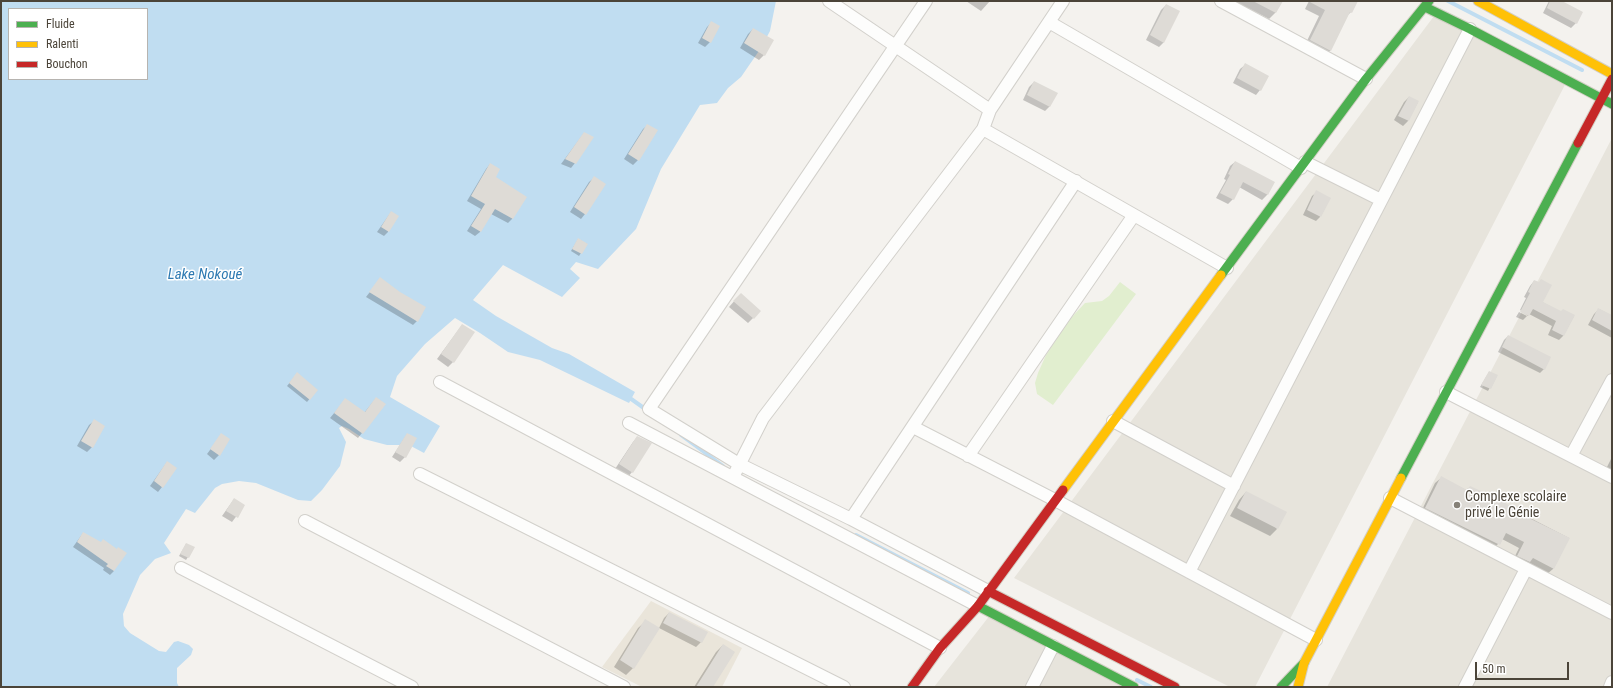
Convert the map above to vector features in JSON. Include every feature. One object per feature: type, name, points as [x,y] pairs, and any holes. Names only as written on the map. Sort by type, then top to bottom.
[{"type":"street","points":[[829,1],[990,110]]},
{"type":"street","points":[[926,1],[649,409],[739,464],[851,519],[1176,687]]},
{"type":"street","points":[[733,478],[763,418],[983,129],[990,110],[1063,1]]},
{"type":"street","points":[[1220,1],[1366,79]]},
{"type":"street","points":[[1414,1],[1427,4],[1470,29],[1612,104]]},
{"type":"street","points":[[1478,1],[1612,74]]},
{"type":"street","points":[[912,687],[940,648],[978,606],[1366,79],[1427,4]]},
{"type":"street","points":[[1049,22],[1303,165],[1381,200]]},
{"type":"street","points":[[1189,572],[1470,29]]},
{"type":"street","points":[[1298,687],[1304,663],[1612,79]]},
{"type":"street","points":[[983,129],[1227,268]]},
{"type":"street","points":[[851,519],[1076,181]]},
{"type":"street","points":[[968,456],[1134,214]]},
{"type":"street","points":[[1571,456],[1612,380]]},
{"type":"street","points":[[440,382],[940,648]]},
{"type":"street","points":[[1446,392],[1612,477]]},
{"type":"street","points":[[1113,421],[1234,486]]},
{"type":"street","points":[[629,423],[1134,687]]},
{"type":"street","points":[[913,427],[1055,500],[1316,640]]},
{"type":"street","points":[[420,474],[844,687]]},
{"type":"street","points":[[1390,498],[1612,613]]},
{"type":"street","points":[[305,521],[624,687]]},
{"type":"street","points":[[181,568],[412,687]]},
{"type":"street","points":[[1465,687],[1526,569]]},
{"type":"street","points":[[1032,687],[1053,646]]},
{"type":"street","points":[[1281,687],[1304,663]]},
{"type":"street","points":[[1610,687],[1612,682]]},
{"type":"shaded area","points":[[1440,8],[1569,77],[1255,687],[1230,687],[1014,578]]},
{"type":"shaded area","points":[[1612,138],[1612,687],[1327,687]]},
{"type":"shaded area","points":[[651,601],[742,648],[722,687],[642,687],[602,667]]},
{"type":"shaded area","points":[[994,610],[1140,687],[934,687]]},
{"type":"green space","points":[[1120,282],[1136,294],[1053,405],[1037,394],[1035,383],[1046,355],[1069,320],[1085,303],[1102,301],[1109,296]]},
{"type":"water","name":"Lake Nokoué","points":[[1,1],[776,1],[770,31],[761,48],[741,77],[728,88],[717,103],[700,105],[661,169],[636,229],[598,269],[576,262],[570,269],[580,278],[562,297],[503,265],[473,300],[496,316],[552,348],[569,354],[635,392],[629,403],[540,360],[508,352],[455,318],[425,344],[397,376],[390,397],[440,426],[424,453],[409,445],[387,445],[364,439],[342,426],[339,428],[346,442],[340,466],[322,490],[311,501],[298,500],[256,483],[239,481],[222,484],[215,488],[195,513],[186,509],[164,543],[171,553],[155,559],[140,575],[123,614],[124,626],[130,633],[159,651],[166,652],[174,642],[178,641],[189,645],[193,649],[191,655],[177,668],[177,683],[179,687],[1,687]]},
{"type":"building","points":[[1253,1],[1283,1],[1276,13]]},
{"type":"building","points":[[1308,1],[1358,1],[1352,13],[1350,12],[1331,51],[1310,40],[1325,10]]},
{"type":"building","points":[[1550,1],[1562,1],[1583,12],[1577,24],[1547,8]]},
{"type":"building","points":[[1166,4],[1180,11],[1164,43],[1150,35]]},
{"type":"building","points":[[711,21],[720,26],[711,43],[702,38]]},
{"type":"building","points":[[753,28],[774,40],[765,56],[744,43]]},
{"type":"building","points":[[1245,63],[1269,76],[1261,91],[1237,78]]},
{"type":"building","points":[[1034,81],[1058,93],[1050,107],[1027,95]]},
{"type":"building","points":[[1409,96],[1419,101],[1409,121],[1398,116]]},
{"type":"building","points":[[647,124],[658,130],[639,161],[628,154]]},
{"type":"building","points":[[584,132],[594,137],[576,164],[565,159]]},
{"type":"building","points":[[1235,161],[1275,182],[1268,195],[1243,182],[1234,200],[1220,193],[1230,175],[1228,174]]},
{"type":"building","points":[[490,163],[500,169],[496,177],[527,197],[513,219],[495,209],[481,232],[471,226],[485,204],[471,196]]},
{"type":"building","points":[[594,176],[606,184],[586,215],[574,207]]},
{"type":"building","points":[[1316,190],[1331,198],[1321,217],[1307,210]]},
{"type":"building","points":[[391,211],[399,216],[389,232],[381,227]]},
{"type":"building","points":[[578,238],[588,244],[582,254],[572,249]]},
{"type":"building","points":[[380,277],[400,292],[426,307],[418,322],[369,292]]},
{"type":"building","points":[[1541,279],[1552,285],[1543,302],[1561,311],[1563,309],[1575,315],[1564,336],[1552,330],[1556,321],[1533,309],[1529,316],[1520,312],[1530,293],[1528,292],[1534,280],[1539,282]]},
{"type":"building","points":[[741,293],[761,311],[754,319],[733,301]]},
{"type":"building","points":[[1598,308],[1612,315],[1612,331],[1592,320]]},
{"type":"building","points":[[462,324],[475,332],[454,363],[441,354]]},
{"type":"building","points":[[1508,335],[1551,357],[1545,370],[1502,347]]},
{"type":"building","points":[[1489,371],[1498,375],[1491,389],[1481,385]]},
{"type":"building","points":[[297,372],[318,390],[310,400],[289,383]]},
{"type":"building","points":[[376,397],[386,404],[363,434],[334,413],[345,398],[365,412]]},
{"type":"building","points":[[94,419],[105,426],[93,448],[81,441]]},
{"type":"building","points":[[221,433],[230,439],[220,456],[210,449]]},
{"type":"building","points":[[407,433],[417,438],[406,458],[395,452]]},
{"type":"building","points":[[637,436],[652,443],[633,473],[619,464]]},
{"type":"building","points":[[167,461],[177,468],[163,488],[154,481]]},
{"type":"building","points":[[1441,476],[1467,490],[1470,486],[1494,497],[1518,510],[1517,512],[1570,538],[1554,569],[1533,558],[1530,562],[1517,556],[1524,542],[1506,533],[1500,545],[1425,508]]},
{"type":"building","points":[[1246,491],[1287,512],[1278,529],[1237,508]]},
{"type":"building","points":[[234,498],[245,505],[238,518],[226,511]]},
{"type":"building","points":[[83,532],[101,542],[103,539],[117,549],[118,547],[127,553],[114,571],[106,566],[108,564],[77,542]]},
{"type":"building","points":[[186,543],[195,547],[189,558],[180,554]]},
{"type":"building","points":[[669,612],[708,632],[702,643],[663,623]]},
{"type":"building","points":[[645,619],[660,628],[634,669],[620,660]]},
{"type":"building","points":[[723,644],[735,652],[713,687],[696,687]]},
{"type":"waterway","points":[[1448,1],[1582,70]]},
{"type":"waterway","points":[[627,396],[648,411]]},
{"type":"waterway","points":[[681,435],[723,466]]},
{"type":"waterway","points":[[856,535],[968,593]]},
{"type":"waterway","points":[[1137,680],[1151,687]]},
{"type":"traffic: fast","points":[[1221,275],[1366,79],[1429,1]]},
{"type":"traffic: fast","points":[[1425,7],[1612,104]]},
{"type":"traffic: fast","points":[[1401,478],[1578,143]]},
{"type":"traffic: fast","points":[[978,606],[1134,687]]},
{"type":"traffic: fast","points":[[1281,687],[1304,663]]},
{"type":"traffic: slow","points":[[1478,1],[1612,74]]},
{"type":"traffic: slow","points":[[1063,490],[1221,275]]},
{"type":"traffic: slow","points":[[1298,687],[1304,663],[1401,478]]},
{"type":"traffic: jam","points":[[1578,143],[1612,79]]},
{"type":"traffic: jam","points":[[912,687],[940,648],[978,606],[1063,490]]},
{"type":"traffic: jam","points":[[988,591],[1175,687]]},
{"type":"place","name":"Complexe scolaire privé le Génie","points":[[1457,505]]}]
